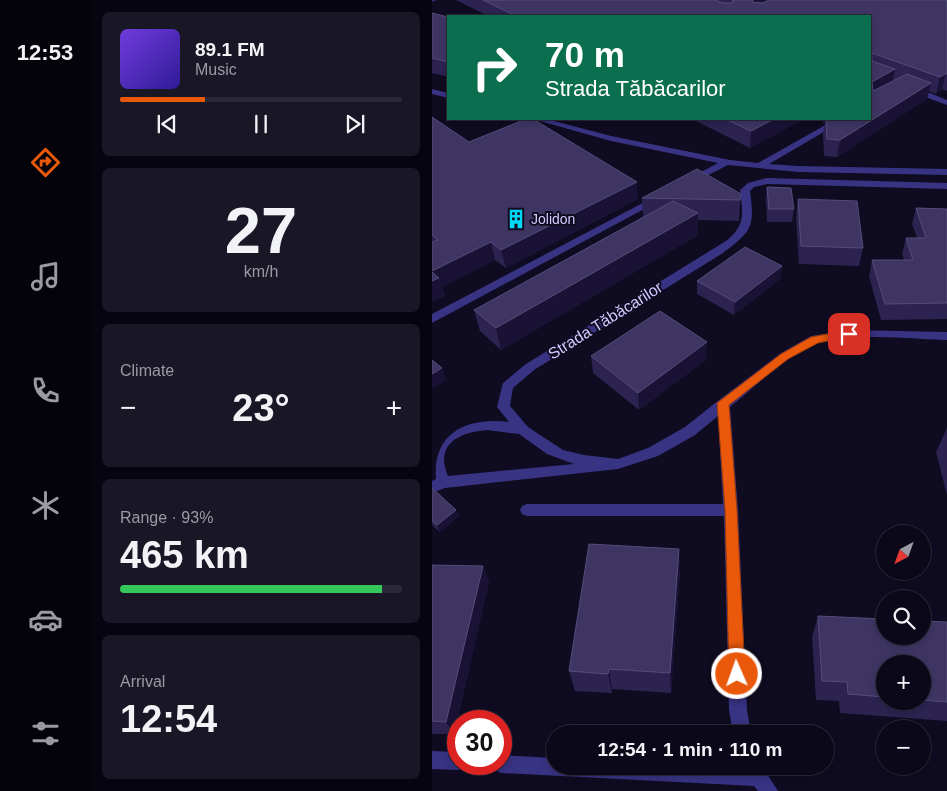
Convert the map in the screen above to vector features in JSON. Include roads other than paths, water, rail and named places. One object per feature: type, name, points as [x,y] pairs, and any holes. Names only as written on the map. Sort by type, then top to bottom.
[{"type":"street","points":[[902,85],[946,103]]},
{"type":"street","points":[[432,91],[447,96]]},
{"type":"street","points":[[541,120],[612,138],[727,162],[798,169],[946,172]]},
{"type":"street","points":[[760,166],[840,120]]},
{"type":"street","points":[[683,185],[727,162]]},
{"type":"street","name":"Strada Tăbăcarilor","points":[[618,464],[564,456],[545,447],[523,429],[503,407],[507,386],[530,367],[719,251],[742,233],[746,228],[749,217],[745,190],[758,182],[946,186]]},
{"type":"street","points":[[432,319],[666,194]]},
{"type":"street","name":"Strada Tăbăcarilor","points":[[523,429],[491,425],[474,426],[458,431],[444,442],[437,457],[438,485],[618,464],[653,452],[690,431],[784,356],[815,339],[849,334],[946,336]]},
{"type":"street","points":[[723,403],[731,510],[738,710],[740,725]]},
{"type":"street","points":[[527,510],[731,510]]},
{"type":"street","points":[[432,760],[447,761]]},
{"type":"street","points":[[512,765],[760,778]]},
{"type":"place","name":"Jolidon","points":[[516,219]]}]
